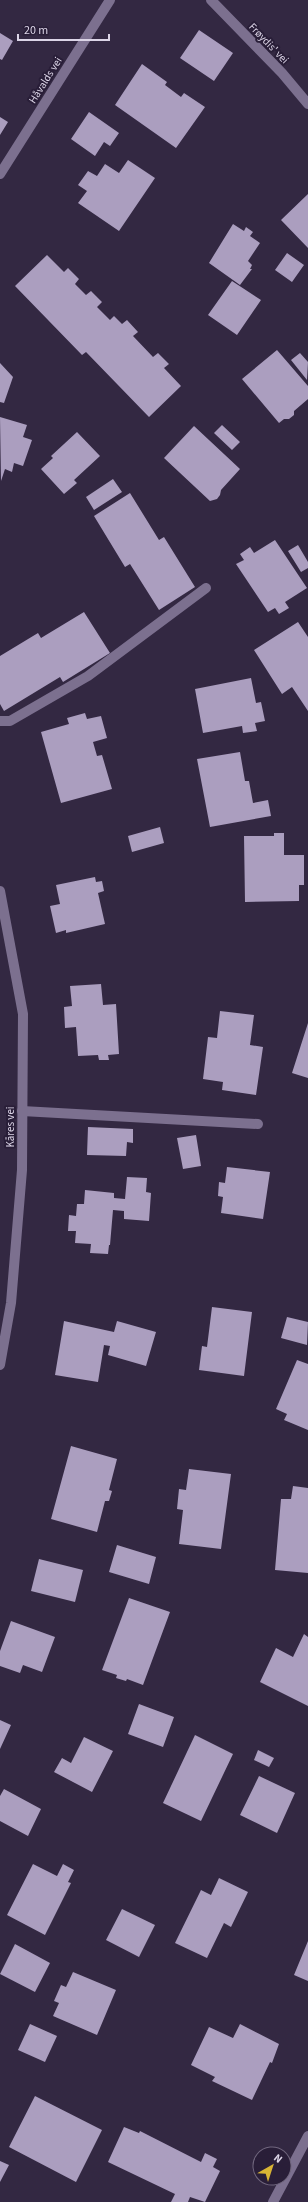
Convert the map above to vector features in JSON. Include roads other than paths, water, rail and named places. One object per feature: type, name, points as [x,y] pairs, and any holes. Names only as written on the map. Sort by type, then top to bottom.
[{"type":"street","name":"Håvalds vei","points":[[0,174],[110,0]]},
{"type":"street","name":"Frøydis' vei","points":[[210,0],[282,73],[308,104]]},
{"type":"street","points":[[0,721],[10,721],[88,676],[206,588]]},
{"type":"street","name":"Kåres vei","points":[[0,891],[23,1014],[22,1170],[16,1262],[12,1303],[0,1364]]},
{"type":"street","points":[[22,1111],[258,1124]]},
{"type":"street","points":[[273,2202],[308,2136]]}]
